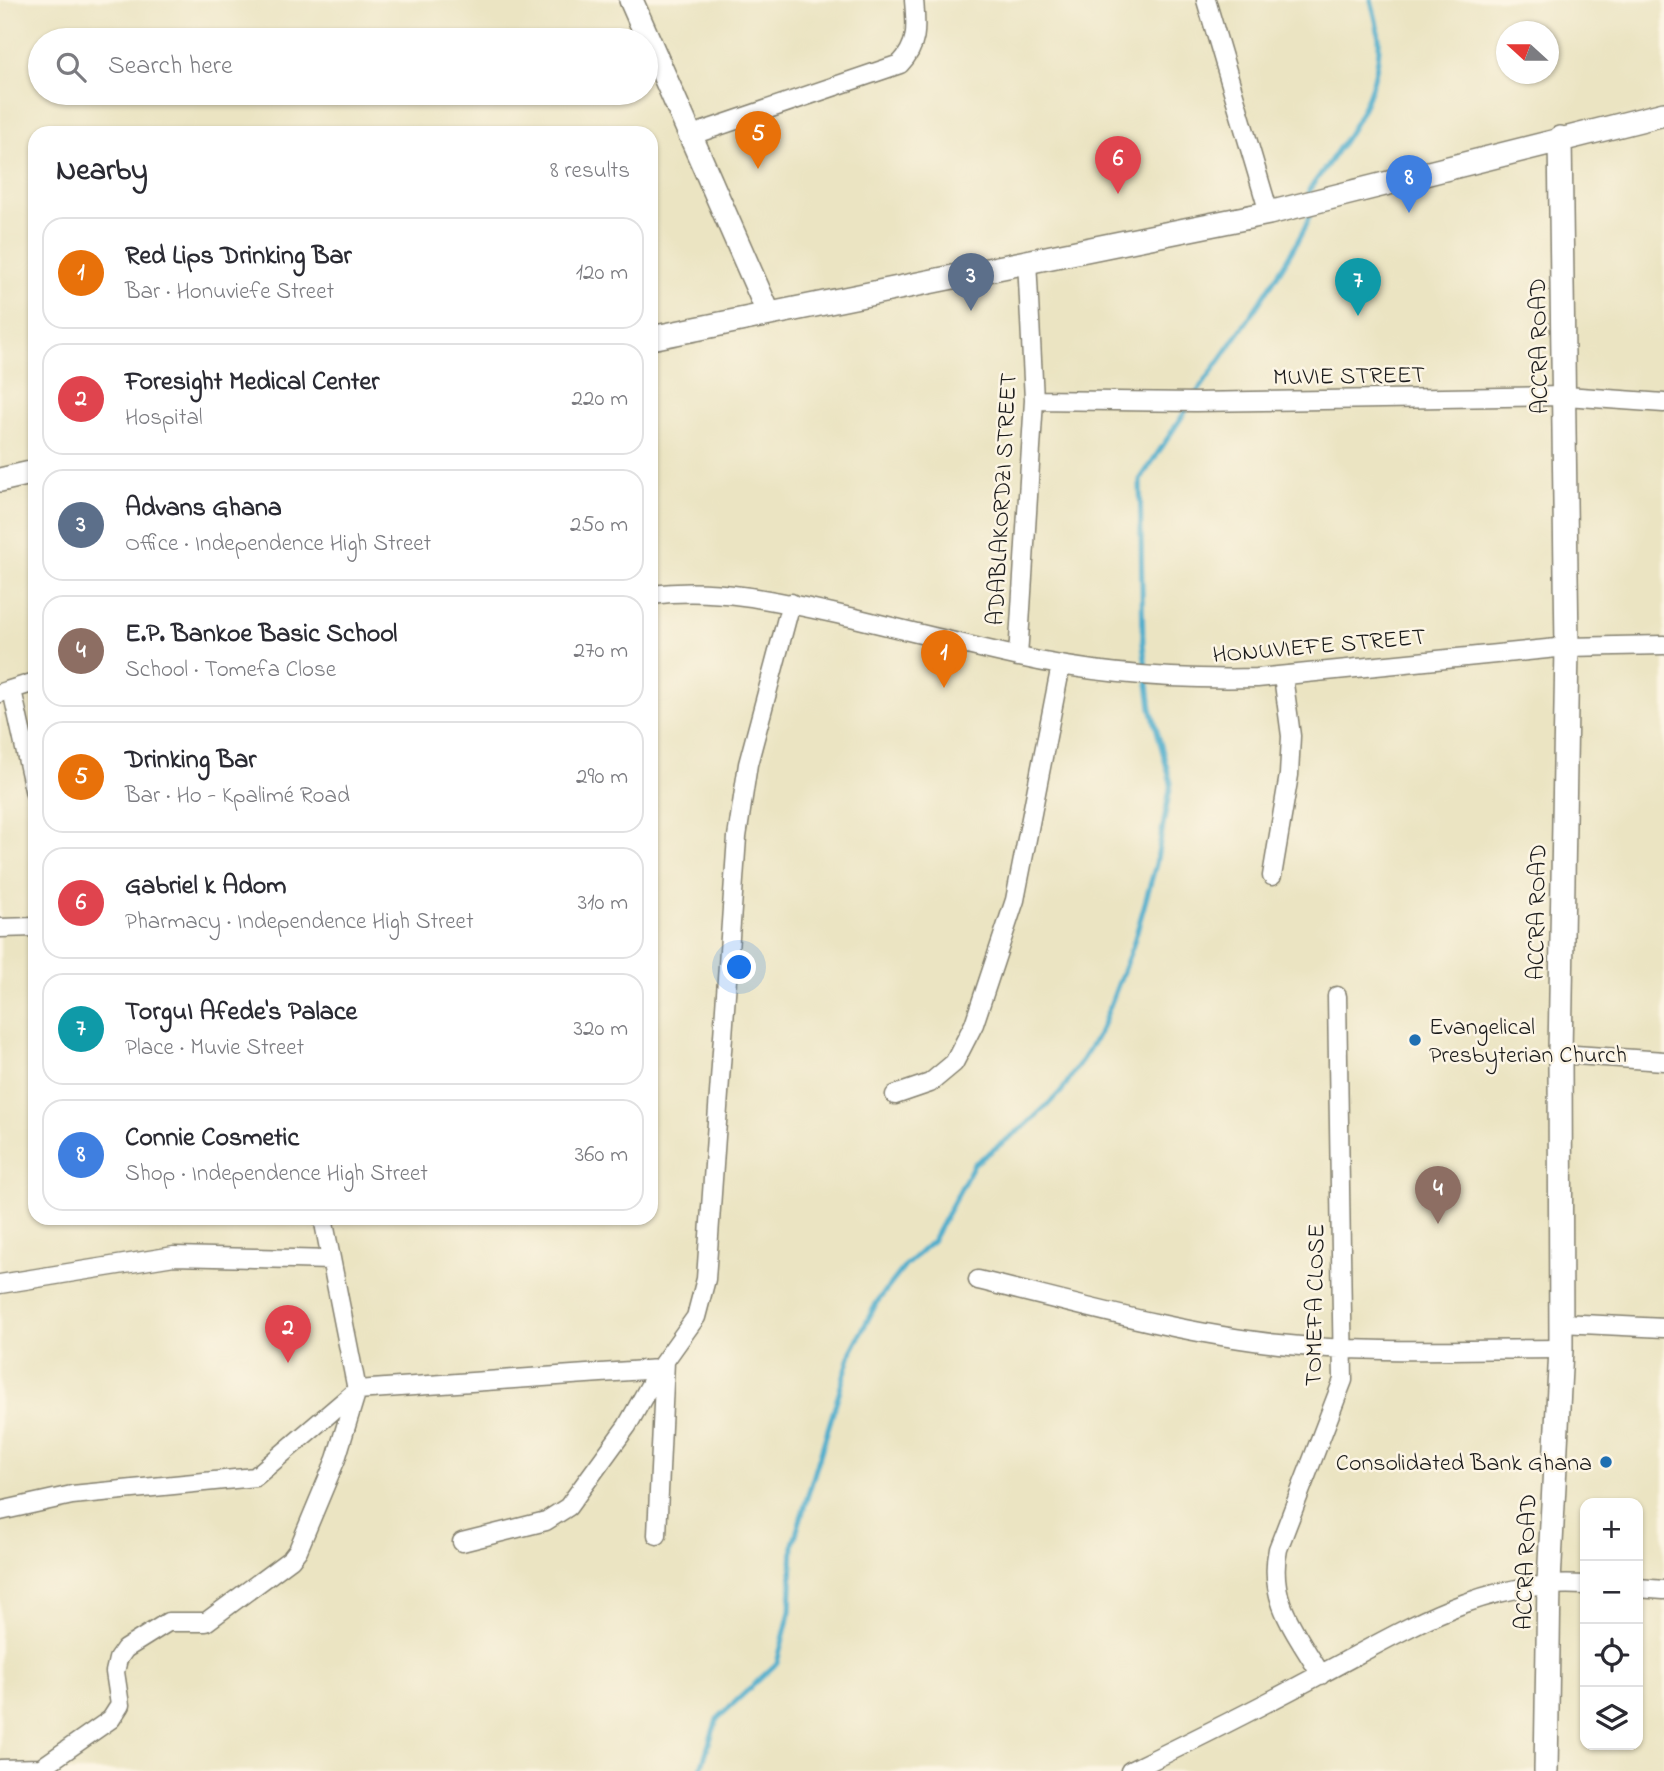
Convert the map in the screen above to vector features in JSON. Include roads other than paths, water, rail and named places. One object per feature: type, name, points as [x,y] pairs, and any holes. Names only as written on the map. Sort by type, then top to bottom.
[{"type":"main road","points":[[631,0],[644,28]]},
{"type":"main road","points":[[658,60],[768,312]]},
{"type":"main road","points":[[658,336],[768,312],[1269,213],[1664,114]]},
{"type":"main road","name":"ACCRA ROAD","points":[[1546,1771],[1549,1582],[1561,1349],[1560,1054],[1567,647],[1566,396],[1560,138]]},
{"type":"main road","points":[[0,480],[28,474]]},
{"type":"street","points":[[692,135],[900,64],[910,53],[917,34],[914,0]]},
{"type":"street","points":[[1206,0],[1269,213]]},
{"type":"street","name":"ADABLAKORDZI STREET","points":[[1018,657],[1034,400],[1027,260]]},
{"type":"street","name":"MUVIE STREET","points":[[1034,400],[1189,402],[1566,396],[1664,403]]},
{"type":"street","name":"HONUVIEFE STREET","points":[[658,593],[691,591],[791,603],[1061,665],[1147,676],[1211,680],[1283,676],[1567,647],[1664,645]]},
{"type":"street","points":[[462,1542],[546,1521],[568,1507],[626,1426],[662,1364],[696,1317],[706,1279],[737,837],[748,764],[791,603]]},
{"type":"street","points":[[895,1095],[930,1083],[954,1062],[974,1024],[1015,900],[1061,665]]},
{"type":"street","points":[[1272,876],[1289,775],[1291,736],[1283,676]]},
{"type":"street","points":[[28,684],[6,691],[28,769]]},
{"type":"street","points":[[0,928],[28,927]]},
{"type":"street","name":"TOMEFA CLOSE","points":[[1321,1675],[1277,1599],[1274,1569],[1278,1549],[1343,1380],[1337,996]]},
{"type":"street","points":[[1560,1054],[1664,1061]]},
{"type":"street","points":[[0,1769],[41,1769],[116,1713],[120,1705],[115,1672],[118,1659],[125,1649],[168,1622],[206,1622],[291,1559],[308,1527],[336,1459],[357,1390],[324,1225]]},
{"type":"street","points":[[0,1283],[174,1256],[330,1260]]},
{"type":"street","points":[[978,1280],[1225,1336],[1343,1349],[1561,1349]]},
{"type":"street","points":[[1561,1323],[1664,1328]]},
{"type":"street","points":[[0,1511],[72,1495],[255,1477],[357,1390],[662,1364]]},
{"type":"street","points":[[657,1535],[663,1410],[662,1364]]},
{"type":"street","points":[[626,1426],[663,1410]]},
{"type":"street","points":[[1130,1771],[1321,1675],[1429,1615],[1459,1603],[1549,1582],[1580,1585]]},
{"type":"street","points":[[1643,1588],[1664,1590]]},
{"type":"waterway","points":[[1310,198],[1309,190],[1346,138],[1374,80],[1379,38],[1371,0]]},
{"type":"waterway","points":[[1194,397],[1280,270],[1307,221],[1311,207]]},
{"type":"waterway","points":[[700,1771],[717,1719],[777,1663],[790,1611],[793,1544],[852,1350],[877,1302],[905,1266],[933,1240],[974,1164],[1025,1126],[1061,1092],[1100,1032],[1133,945],[1156,864],[1171,783],[1151,708],[1143,644],[1140,480],[1189,406]]},
{"type":"place","name":"Drinking Bar","points":[[758,169]]},
{"type":"place","name":"Gabriel k Adom","points":[[1118,194]]},
{"type":"place","name":"Connie Cosmetic","points":[[1409,213]]},
{"type":"place","name":"Advans Ghana","points":[[971,311]]},
{"type":"place","name":"TorguI Afede's Palace","points":[[1358,316]]},
{"type":"place","name":"Red Lips Drinking Bar","points":[[944,688]]},
{"type":"place","name":"Evangelical Presbyterian Church","points":[[1415,1040]]},
{"type":"place","name":"E.P. Bankoe Basic School","points":[[1438,1224]]},
{"type":"place","name":"Foresight Medical Center","points":[[288,1363]]},
{"type":"place","name":"Consolidated Bank Ghana","points":[[1606,1462]]}]
